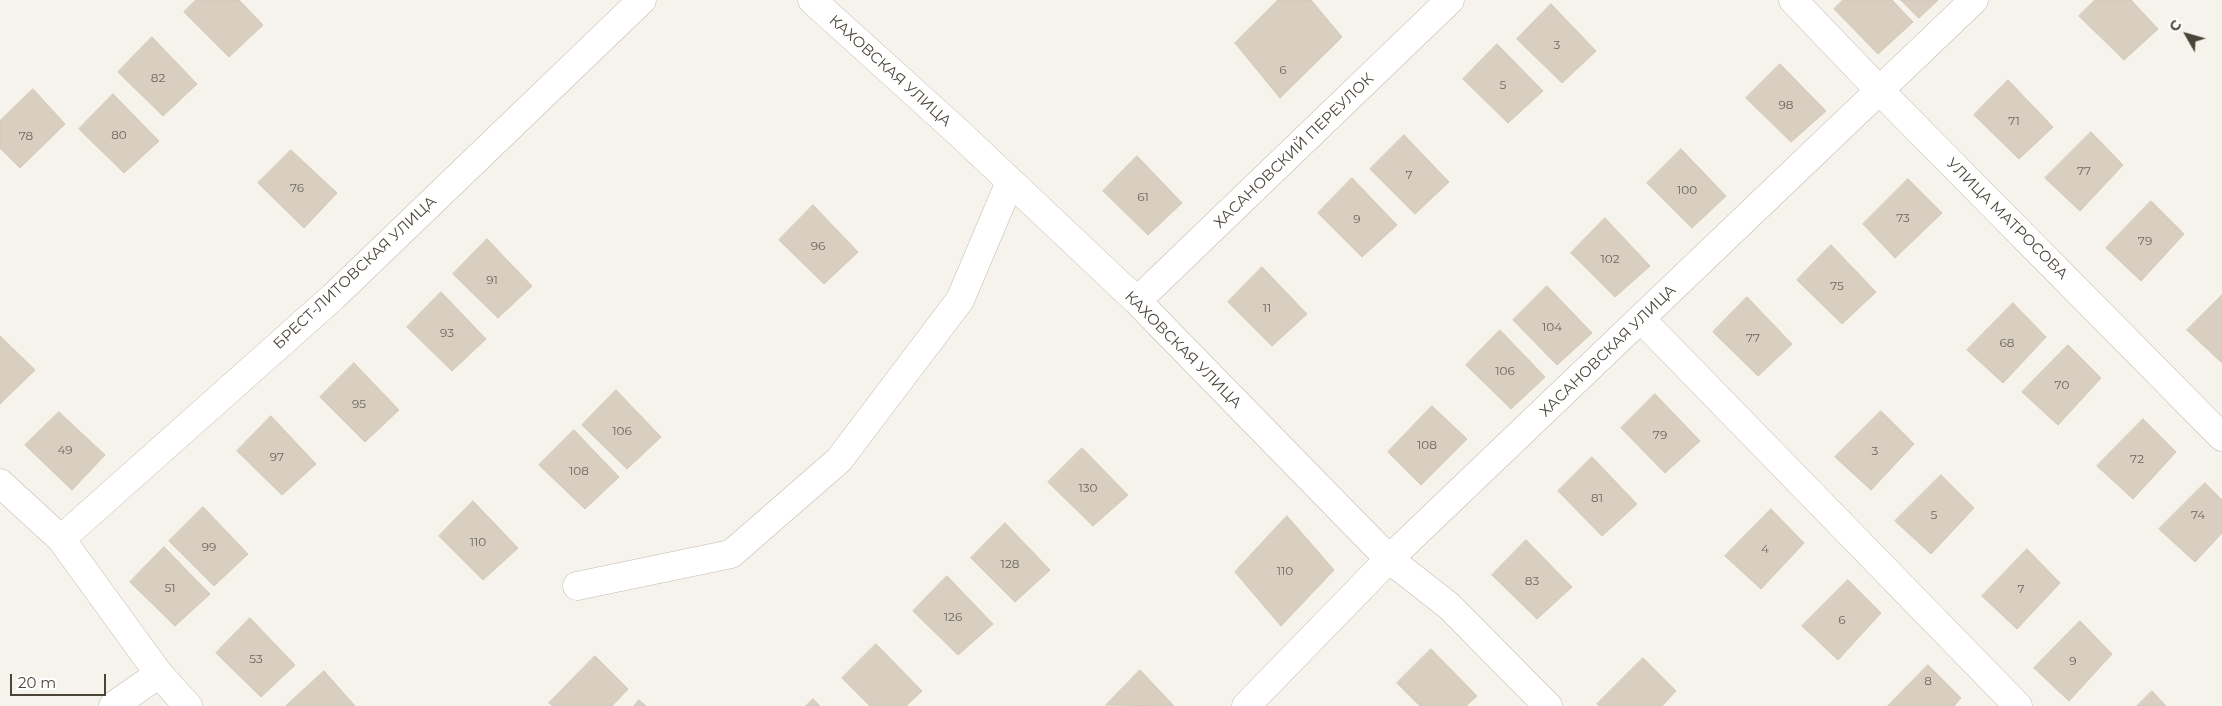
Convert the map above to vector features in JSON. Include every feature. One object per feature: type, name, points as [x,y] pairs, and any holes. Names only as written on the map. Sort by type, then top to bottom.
[{"type":"street","name":"БРЕСТ-ЛИТОВСКАЯ УЛИЦА","points":[[62,539],[333,296],[642,0]]},
{"type":"street","name":"КАХОВСКАЯ УЛИЦА","points":[[812,0],[958,132],[1137,301],[1389,559],[1449,606],[1548,706]]},
{"type":"street","name":"ХАСАНОВСКИЙ ПЕРЕУЛОК","points":[[1137,301],[1450,0]]},
{"type":"street","name":"УЛИЦА МАТРОСОВА","points":[[1794,0],[1880,91],[2222,437]]},
{"type":"street","name":"ХАСАНОВСКАЯ УЛИЦА","points":[[1246,706],[1389,559],[1974,0]]},
{"type":"street","points":[[577,586],[731,554],[838,460],[960,300],[1010,182]]},
{"type":"street","points":[[1641,319],[2018,706]]},
{"type":"street","points":[[0,483],[62,539],[159,674],[188,706]]},
{"type":"street","points":[[112,706],[159,674]]},
{"type":"building","points":[[196,0],[239,0],[263,25],[229,57],[184,12]]},
{"type":"building","points":[[1278,0],[1311,0],[1342,37],[1280,98],[1235,43]]},
{"type":"building","points":[[1843,0],[1892,0],[1913,22],[1878,54],[1834,9]]},
{"type":"building","points":[[1901,0],[1938,0],[1919,18]]},
{"type":"building","points":[[2095,0],[2131,0],[2158,29],[2124,60],[2079,16]]},
{"type":"building","points":[[1551,4],[1596,51],[1562,83],[1517,39]]},
{"type":"building","points":[[152,37],[197,84],[163,116],[118,72]]},
{"type":"building","points":[[1497,44],[1543,91],[1508,123],[1463,79]]},
{"type":"building","points":[[1780,64],[1826,111],[1791,142],[1746,98]]},
{"type":"building","points":[[2008,80],[2053,127],[2019,159],[1974,115]]},
{"type":"building","points":[[33,89],[65,124],[20,168],[0,148],[0,121]]},
{"type":"building","points":[[113,94],[159,141],[124,173],[79,129]]},
{"type":"building","points":[[2091,132],[2123,165],[2080,211],[2045,178]]},
{"type":"building","points":[[1404,135],[1449,182],[1415,214],[1370,169]]},
{"type":"building","points":[[1681,149],[1726,196],[1692,228],[1647,183]]},
{"type":"building","points":[[291,150],[337,193],[304,228],[258,183]]},
{"type":"building","points":[[1137,156],[1182,203],[1148,235],[1103,191]]},
{"type":"building","points":[[1352,178],[1397,225],[1362,257],[1318,213]]},
{"type":"building","points":[[1908,179],[1942,213],[1895,258],[1863,224]]},
{"type":"building","points":[[2151,201],[2184,234],[2141,281],[2106,248]]},
{"type":"building","points":[[813,205],[858,252],[824,284],[779,240]]},
{"type":"building","points":[[1605,218],[1650,266],[1615,297],[1571,253]]},
{"type":"building","points":[[487,239],[532,286],[498,318],[453,274]]},
{"type":"building","points":[[1831,245],[1876,292],[1842,324],[1797,280]]},
{"type":"building","points":[[1262,267],[1307,314],[1272,346],[1228,302]]},
{"type":"building","points":[[1547,286],[1592,333],[1557,365],[1513,320]]},
{"type":"building","points":[[441,292],[486,339],[452,371],[407,327]]},
{"type":"building","points":[[2222,295],[2222,363],[2187,330]]},
{"type":"building","points":[[1747,297],[1792,344],[1758,376],[1713,332]]},
{"type":"building","points":[[2013,303],[2046,337],[2003,383],[1967,350]]},
{"type":"building","points":[[1500,330],[1545,377],[1511,409],[1466,365]]},
{"type":"building","points":[[0,336],[35,370],[0,404]]},
{"type":"building","points":[[2068,345],[2101,378],[2058,425],[2022,392]]},
{"type":"building","points":[[354,363],[399,410],[365,442],[320,397]]},
{"type":"building","points":[[616,390],[661,437],[627,469],[582,425]]},
{"type":"building","points":[[1655,394],[1700,441],[1665,473],[1621,428]]},
{"type":"building","points":[[1432,406],[1467,439],[1421,485],[1388,452]]},
{"type":"building","points":[[1881,411],[1914,444],[1871,490],[1835,457]]},
{"type":"building","points":[[59,412],[105,455],[72,490],[25,445]]},
{"type":"building","points":[[271,416],[316,464],[282,495],[237,451]]},
{"type":"building","points":[[2143,419],[2176,452],[2133,499],[2097,466]]},
{"type":"building","points":[[574,430],[619,477],[585,509],[539,465]]},
{"type":"building","points":[[1082,448],[1128,495],[1093,526],[1048,482]]},
{"type":"building","points":[[1592,457],[1637,504],[1602,536],[1558,491]]},
{"type":"building","points":[[1941,475],[1974,508],[1931,554],[1895,521]]},
{"type":"building","points":[[2205,483],[2222,500],[2222,533],[2195,562],[2159,529]]},
{"type":"building","points":[[473,501],[518,548],[483,580],[439,536]]},
{"type":"building","points":[[203,507],[248,554],[214,586],[169,541]]},
{"type":"building","points":[[1771,509],[1804,543],[1761,589],[1725,556]]},
{"type":"building","points":[[1287,516],[1334,570],[1281,626],[1235,572]]},
{"type":"building","points":[[1005,523],[1050,570],[1015,602],[971,558]]},
{"type":"building","points":[[1526,540],[1572,587],[1537,619],[1492,575]]},
{"type":"building","points":[[164,547],[210,594],[175,626],[130,582]]},
{"type":"building","points":[[2027,549],[2060,583],[2017,629],[1982,596]]},
{"type":"building","points":[[947,576],[993,624],[958,655],[913,611]]},
{"type":"building","points":[[1848,580],[1881,613],[1838,660],[1802,626]]},
{"type":"building","points":[[250,618],[295,665],[261,697],[216,653]]},
{"type":"building","points":[[2080,621],[2112,654],[2069,701],[2034,668]]},
{"type":"building","points":[[876,644],[922,691],[906,706],[870,706],[842,678]]},
{"type":"building","points":[[1431,649],[1477,696],[1466,706],[1420,706],[1397,683]]},
{"type":"building","points":[[595,656],[628,689],[612,706],[553,706],[549,703]]},
{"type":"building","points":[[1643,658],[1676,691],[1662,706],[1600,706],[1597,704]]},
{"type":"building","points":[[1928,665],[1961,698],[1954,706],[1888,706]]},
{"type":"building","points":[[1140,670],[1174,706],[1106,705]]},
{"type":"building","points":[[324,671],[355,706],[286,706]]},
{"type":"building","points":[[2152,691],[2166,706],[2137,706]]},
{"type":"building","points":[[813,699],[820,706],[806,706]]},
{"type":"building","points":[[639,700],[646,706],[634,706]]}]
